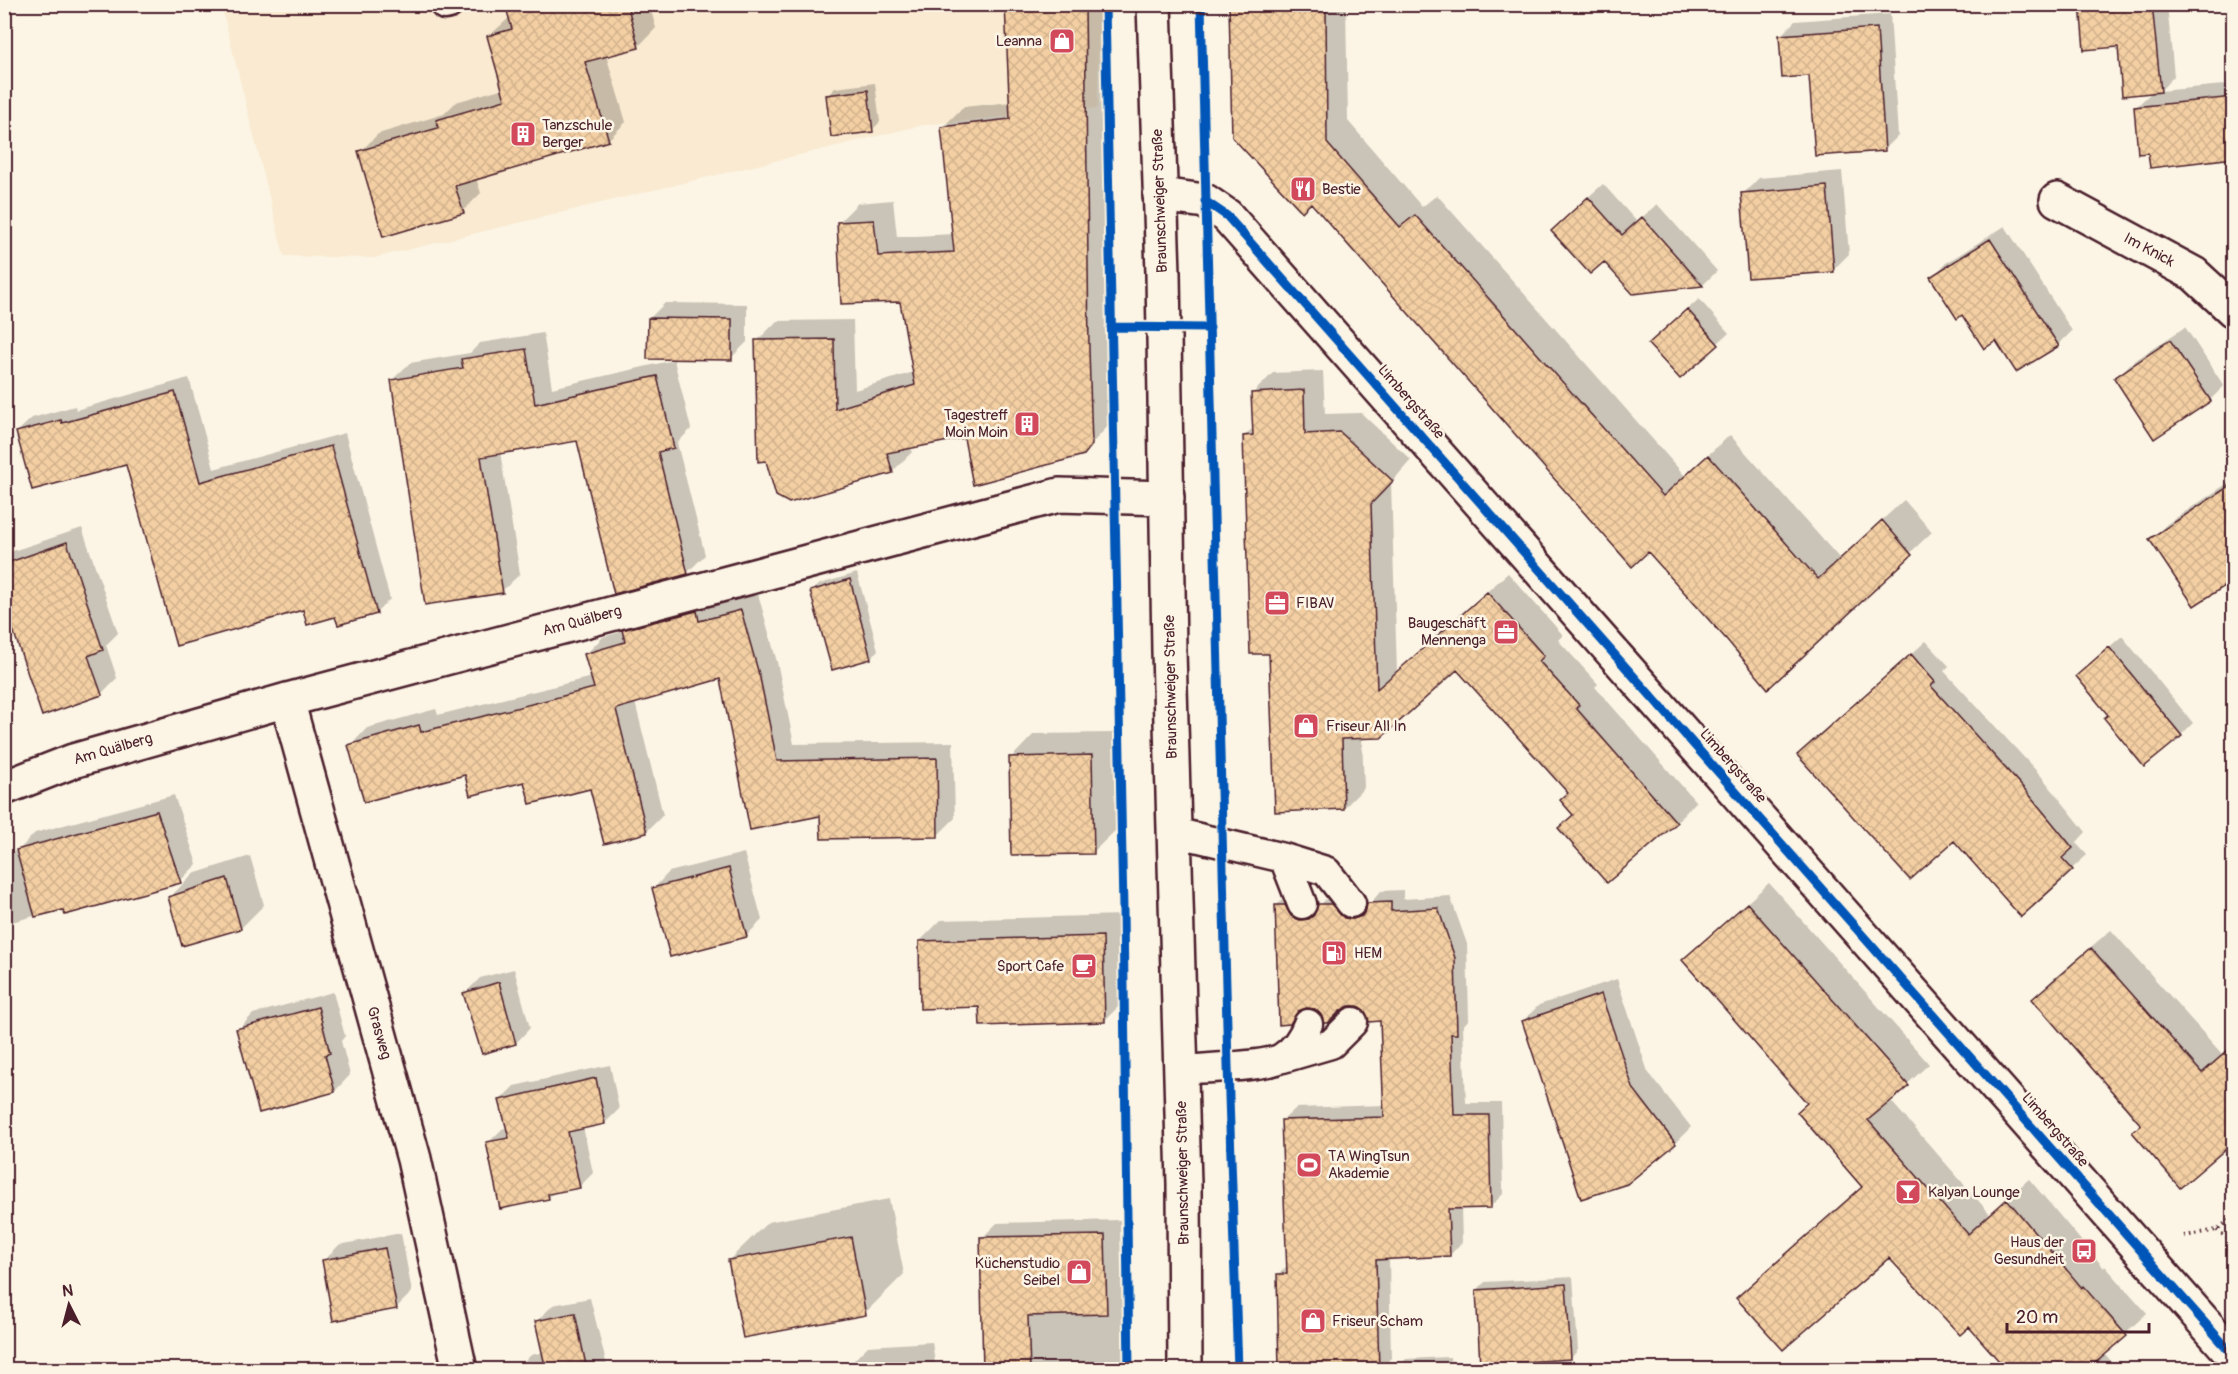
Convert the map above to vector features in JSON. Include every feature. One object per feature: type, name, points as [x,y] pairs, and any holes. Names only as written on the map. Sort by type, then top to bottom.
[{"type":"street","name":"Braunschweiger Straße","points":[[1154,4],[1184,1184],[1185,1370]]},
{"type":"street","name":"Limbergstraße","points":[[1160,195],[1205,201],[1227,216],[2234,1356]]},
{"type":"street","name":"Im Knick","points":[[2057,200],[2194,274],[2234,311]]},
{"type":"street","name":"Am Quälberg","points":[[4,788],[73,761],[287,700],[1059,495],[1167,498]]},
{"type":"street","name":"Grasweg","points":[[287,700],[414,1159],[460,1370]]},
{"type":"lane","points":[[1174,832],[1284,858],[1326,871],[1351,903]]},
{"type":"lane","points":[[1284,858],[1302,904]]},
{"type":"lane","points":[[1180,1070],[1241,1066],[1281,1059],[1331,1044],[1353,1022]]},
{"type":"lane","points":[[1281,1059],[1302,1039],[1308,1024]]},
{"type":"path","points":[[2217,1230],[2234,1243]]},
{"type":"shaded area","points":[[221,5],[1099,5],[1098,108],[923,125],[374,258],[284,256]]},
{"type":"building","points":[[505,4],[627,4],[639,48],[585,62],[609,141],[455,186],[464,213],[383,237],[358,151],[438,128],[436,120],[505,100],[487,36],[512,29]]},
{"type":"building","points":[[1005,4],[1085,4],[1092,445],[1084,455],[973,485],[964,438],[887,453],[893,473],[789,503],[776,496],[766,461],[758,462],[755,340],[834,339],[835,409],[915,385],[900,302],[841,304],[837,222],[874,220],[878,256],[954,252],[941,127],[1010,119]]},
{"type":"building","points":[[1229,4],[1326,4],[1327,143],[1400,227],[1415,215],[1663,496],[1708,455],[1818,579],[1882,520],[1912,555],[1768,689],[1648,552],[1632,567],[1311,203],[1302,212],[1232,137]]},
{"type":"building","points":[[2080,4],[2152,4],[2161,92],[2122,96],[2118,47],[2084,50]]},
{"type":"building","points":[[1877,28],[1885,151],[1815,156],[1809,76],[1782,78],[1779,35]]},
{"type":"building","points":[[868,90],[873,132],[831,137],[826,95]]},
{"type":"building","points":[[2234,97],[2234,158],[2150,168],[2148,153],[2138,154],[2134,107]]},
{"type":"building","points":[[1827,186],[1834,272],[1748,278],[1741,193]]},
{"type":"building","points":[[1588,197],[1622,235],[1642,217],[1703,286],[1633,294],[1604,262],[1590,274],[1551,231]]},
{"type":"building","points":[[1990,239],[2059,346],[2016,372],[1996,341],[1984,349],[1962,315],[1957,319],[1930,277]]},
{"type":"building","points":[[1687,309],[1719,345],[1680,379],[1648,344]]},
{"type":"building","points":[[648,318],[732,319],[732,360],[647,359]]},
{"type":"building","points":[[2170,340],[2211,401],[2154,439],[2114,378]]},
{"type":"building","points":[[526,349],[535,404],[657,376],[674,448],[658,452],[688,574],[614,594],[577,441],[481,457],[503,593],[425,605],[391,380],[463,368],[461,359]]},
{"type":"building","points":[[1304,390],[1305,434],[1340,432],[1393,481],[1371,504],[1377,689],[1487,592],[1544,656],[1539,661],[1579,705],[1576,708],[1677,823],[1607,883],[1558,828],[1573,815],[1560,800],[1568,793],[1457,670],[1381,738],[1342,739],[1344,809],[1275,812],[1269,654],[1250,654],[1243,436],[1253,435],[1251,393]]},
{"type":"building","points":[[175,392],[200,482],[331,446],[377,614],[338,625],[335,617],[307,625],[303,610],[176,646],[126,465],[32,490],[16,432],[61,420],[62,423]]},
{"type":"building","points":[[2234,483],[2234,580],[2194,606],[2149,539]]},
{"type":"building","points":[[67,542],[103,650],[88,656],[102,695],[42,716],[4,603],[4,564]]},
{"type":"building","points":[[850,579],[871,659],[832,670],[810,591]]},
{"type":"building","points":[[741,610],[760,678],[777,761],[937,758],[938,837],[821,839],[820,816],[750,830],[720,679],[616,709],[647,833],[604,844],[590,789],[530,804],[524,782],[470,796],[465,775],[364,802],[348,745],[419,725],[421,732],[594,688],[584,654],[625,642],[622,630],[697,611],[699,621]]},
{"type":"building","points":[[2109,647],[2182,736],[2144,767],[2104,718],[2108,715],[2076,676]]},
{"type":"building","points":[[1911,654],[1935,682],[1931,686],[2027,792],[2073,848],[2062,858],[2073,870],[2021,917],[1954,841],[1910,880],[1797,755]]},
{"type":"building","points":[[1092,755],[1094,854],[1011,855],[1009,757]]},
{"type":"building","points":[[157,811],[181,883],[65,915],[63,910],[35,917],[16,850]]},
{"type":"building","points":[[729,868],[747,937],[670,957],[652,888]]},
{"type":"building","points":[[227,878],[241,929],[182,946],[168,897]]},
{"type":"building","points":[[1391,902],[1391,911],[1438,908],[1455,958],[1457,1034],[1451,1034],[1454,1115],[1489,1115],[1491,1208],[1448,1209],[1450,1256],[1376,1260],[1379,1370],[1279,1370],[1277,1274],[1287,1274],[1281,1120],[1384,1117],[1380,1021],[1369,1022],[1364,1010],[1358,1006],[1349,1006],[1341,1010],[1328,1023],[1324,1023],[1321,1015],[1315,1009],[1306,1008],[1298,1011],[1290,1024],[1279,1025],[1275,905],[1285,905],[1291,916],[1300,920],[1309,919],[1314,915],[1318,904],[1331,904],[1344,918],[1353,919],[1362,916],[1367,903]]},
{"type":"building","points":[[1747,903],[1909,1086],[1868,1120],[1968,1234],[2007,1199],[2082,1288],[2083,1286],[2127,1336],[2087,1370],[2007,1370],[1969,1327],[1960,1335],[1889,1258],[1783,1350],[1736,1298],[1862,1187],[1797,1112],[1807,1103],[1682,960]]},
{"type":"building","points":[[1103,936],[1105,1022],[980,1026],[979,1007],[920,1009],[919,941]]},
{"type":"building","points":[[2091,948],[2202,1073],[2234,1045],[2234,1142],[2180,1188],[2132,1132],[2141,1125],[2032,999]]},
{"type":"building","points":[[499,982],[516,1044],[482,1054],[463,993]]},
{"type":"building","points":[[1601,994],[1633,1088],[1676,1144],[1627,1184],[1581,1199],[1522,1021]]},
{"type":"building","points":[[318,1007],[330,1053],[325,1055],[335,1092],[259,1113],[236,1029]]},
{"type":"building","points":[[596,1078],[605,1124],[568,1132],[580,1188],[548,1194],[549,1199],[500,1209],[486,1142],[509,1138],[499,1100]]},
{"type":"building","points":[[1105,1235],[1107,1314],[1028,1316],[1030,1370],[983,1370],[980,1237]]},
{"type":"building","points":[[851,1237],[866,1315],[743,1338],[728,1260]]},
{"type":"building","points":[[385,1248],[397,1309],[333,1321],[322,1260]]},
{"type":"building","points":[[1566,1284],[1571,1359],[1480,1365],[1476,1290]]},
{"type":"building","points":[[575,1313],[587,1370],[546,1370],[535,1321]]},
{"type":"cycle path","points":[[1105,4],[1123,909],[1129,1370]]},
{"type":"cycle path","points":[[1201,4],[1238,1370]]},
{"type":"cycle path","points":[[1205,201],[1227,216],[2234,1356]]},
{"type":"cycle path","points":[[1111,327],[1210,328]]},
{"type":"place","name":"Leanna","points":[[1062,41]]},
{"type":"place","name":"Tanzschule Berger","points":[[523,134]]},
{"type":"place","name":"Bestie","points":[[1303,189]]},
{"type":"place","name":"Tagestreff Moin Moin","points":[[1027,424]]},
{"type":"place","name":"FIBAV","points":[[1277,603]]},
{"type":"place","name":"Baugeschäft Mennenga","points":[[1506,632]]},
{"type":"place","name":"Friseur All In","points":[[1306,726]]},
{"type":"place","name":"HEM","points":[[1334,953]]},
{"type":"place","name":"Sport Cafe","points":[[1084,966]]},
{"type":"place","name":"TA WingTsun Akademie","points":[[1309,1165]]},
{"type":"place","name":"Kalyan Lounge","points":[[1908,1192]]},
{"type":"place","name":"Haus der Gesundheit","points":[[2084,1251]]},
{"type":"place","name":"Küchenstudio Seibel","points":[[1079,1272]]},
{"type":"place","name":"Friseur Scham","points":[[1313,1321]]}]
